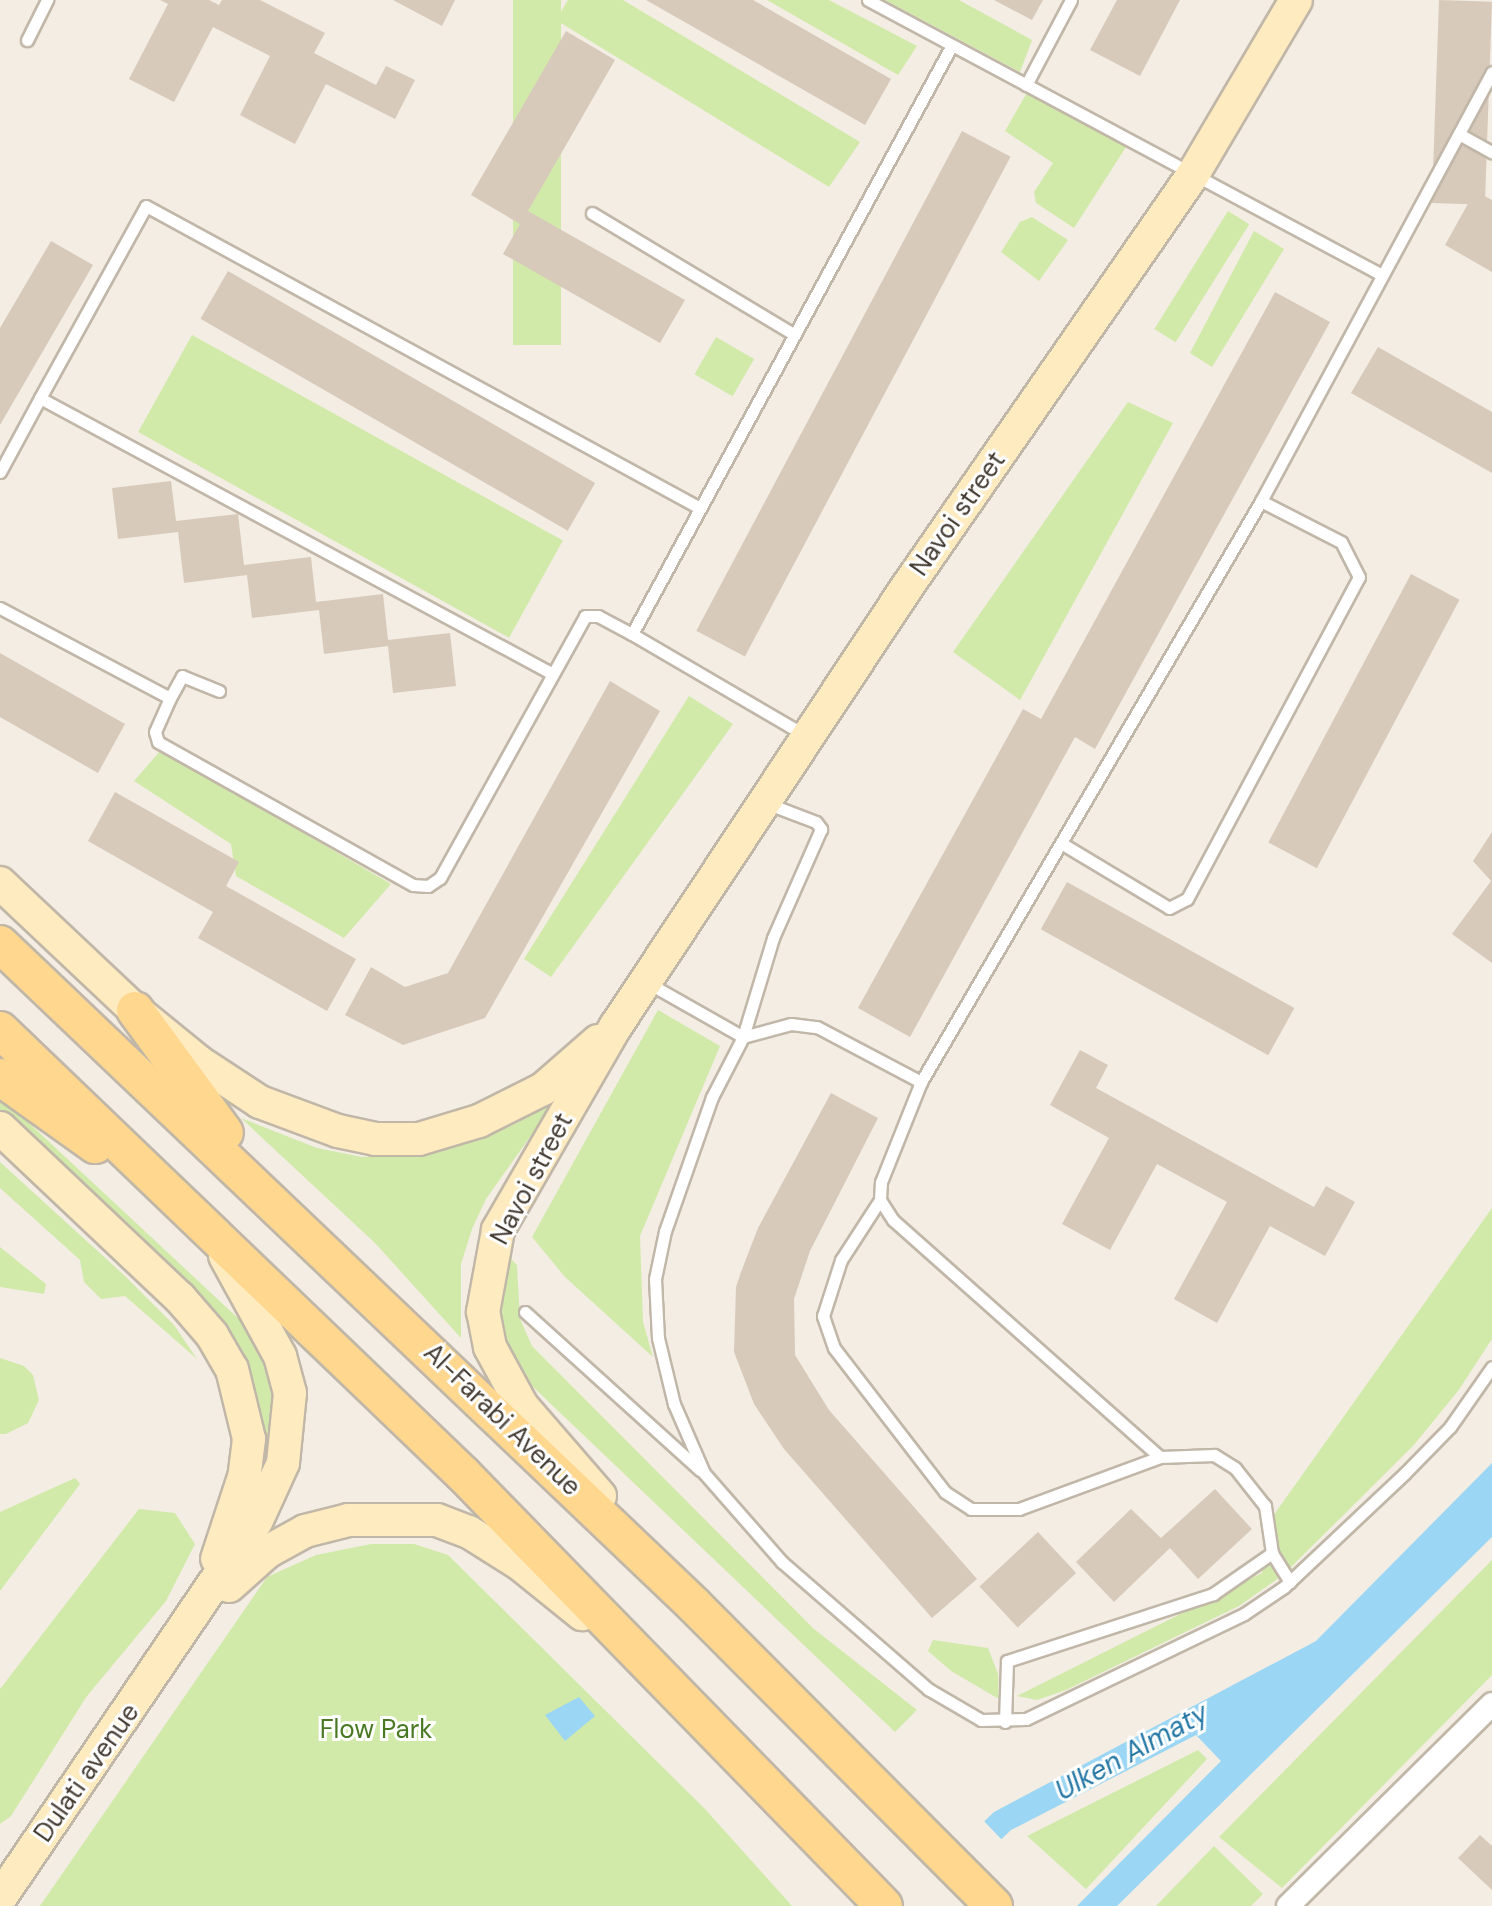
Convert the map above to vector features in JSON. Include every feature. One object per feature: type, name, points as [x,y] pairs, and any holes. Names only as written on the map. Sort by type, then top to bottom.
[{"type":"main road","name":"Al-Farabi Avenue","points":[[0,944],[281,1208],[694,1605],[994,1906]]},
{"type":"main road","points":[[135,1010],[281,1208]]},
{"type":"main road","points":[[0,1030],[463,1474],[638,1659],[884,1906]]},
{"type":"main road","points":[[0,1077],[204,1223]]},
{"type":"street","name":"Navoi street","points":[[694,1605],[522,1406],[490,1347],[483,1312],[498,1230],[616,1026],[1192,176],[1296,0]]},
{"type":"street","points":[[0,883],[135,1010]]},
{"type":"street","name":"Navoi street","points":[[135,1010],[260,1102],[375,1139],[419,1139],[479,1121],[543,1089],[616,1026]]},
{"type":"street","points":[[0,1128],[180,1298],[232,1369],[249,1439],[244,1477],[198,1610]]},
{"type":"street","points":[[174,1648],[273,1490],[290,1429],[290,1393],[280,1356],[204,1223]]},
{"type":"street","points":[[174,1648],[240,1574],[267,1552],[305,1531],[348,1520],[397,1517],[437,1520],[469,1532],[520,1564],[638,1659]]},
{"type":"street","name":"Dulati avenue","points":[[0,1898],[174,1648]]},
{"type":"street","points":[[1288,1906],[1492,1704]]},
{"type":"lane","points":[[27,40],[47,0]]},
{"type":"lane","points":[[868,0],[1382,275]]},
{"type":"lane","points":[[1026,85],[1071,0]]},
{"type":"lane","points":[[632,634],[698,507],[952,45]]},
{"type":"lane","points":[[1290,1582],[1272,1553],[1265,1506],[1235,1468],[1214,1455],[1160,1457],[1019,1509],[971,1509],[945,1492],[834,1348],[823,1316],[841,1260],[880,1200],[881,1182],[921,1082],[1261,501],[1492,72]]},
{"type":"lane","points":[[1459,134],[1492,152]]},
{"type":"lane","points":[[0,472],[146,206],[698,507]]},
{"type":"lane","points":[[592,213],[793,334]]},
{"type":"lane","points":[[40,398],[551,673]]},
{"type":"lane","points":[[1061,843],[1169,908],[1187,899],[1359,577],[1341,542],[1261,501]]},
{"type":"lane","points":[[0,608],[170,698]]},
{"type":"lane","points":[[219,691],[182,676],[155,732],[158,742],[413,885],[428,886],[440,878],[585,616],[598,616],[632,634],[809,738]]},
{"type":"lane","points":[[704,1473],[674,1404],[656,1323],[655,1279],[665,1231],[712,1097],[743,1037],[773,938],[821,829],[816,822],[766,803]]},
{"type":"lane","points":[[647,982],[743,1037],[791,1024],[817,1027],[921,1082]]},
{"type":"lane","points":[[880,1200],[893,1220],[1160,1457]]},
{"type":"lane","points":[[525,1312],[704,1473],[782,1562],[895,1663],[954,1707],[981,1720],[1005,1722],[1076,1697],[1244,1614],[1290,1582],[1450,1427],[1492,1367]]},
{"type":"lane","points":[[1005,1722],[1007,1661],[1213,1594],[1272,1553]]},
{"type":"green space","points":[[513,0],[561,0],[561,345],[513,345]]},
{"type":"green space","points":[[568,0],[623,0],[860,142],[829,187],[556,20]]},
{"type":"green space","points":[[767,0],[829,0],[917,46],[898,75]]},
{"type":"green space","points":[[885,0],[959,0],[1032,40],[1020,72]]},
{"type":"green space","points":[[1029,89],[1126,147],[1074,228],[1036,203],[1034,192],[1053,163],[1005,131]]},
{"type":"green space","points":[[1228,211],[1249,224],[1176,342],[1154,329]]},
{"type":"green space","points":[[1032,217],[1068,240],[1039,281],[1001,252],[1020,222]]},
{"type":"green space","points":[[1254,231],[1284,249],[1212,367],[1190,353]]},
{"type":"green space","points":[[192,335],[563,541],[509,638],[138,432]]},
{"type":"green space","points":[[716,337],[754,359],[733,396],[694,374]]},
{"type":"green space","points":[[1128,402],[1173,423],[1020,700],[953,652]]},
{"type":"green space","points":[[689,696],[733,724],[551,977],[524,959]]},
{"type":"green space","points":[[161,750],[391,884],[344,938],[236,876],[231,844],[134,781]]},
{"type":"green space","points":[[658,1010],[720,1046],[640,1236],[643,1322],[653,1357],[565,1277],[532,1237]]},
{"type":"green space","points":[[573,1076],[486,1199],[472,1229],[461,1264],[461,1338],[375,1243],[241,1118],[317,1148],[362,1157],[409,1154],[479,1139],[519,1122]]},
{"type":"green space","points":[[0,1096],[255,1334],[269,1367],[276,1445],[249,1508],[244,1363],[0,1113]]},
{"type":"green space","points":[[0,1162],[174,1325],[197,1359],[125,1296],[101,1299],[84,1282],[80,1260],[0,1188]]},
{"type":"green space","points":[[1492,1208],[1492,1339],[1458,1391],[1413,1446],[1283,1575],[1239,1606],[1066,1690],[1037,1700],[1017,1696],[1262,1573],[1266,1526]]},
{"type":"green space","points":[[0,1247],[46,1284],[44,1294],[0,1287]]},
{"type":"green space","points":[[504,1252],[517,1265],[520,1319],[532,1346],[814,1629],[917,1710],[895,1732],[531,1385],[512,1356],[501,1323]]},
{"type":"green space","points":[[0,1358],[24,1366],[33,1375],[39,1400],[28,1423],[6,1434],[0,1434]]},
{"type":"green space","points":[[75,1478],[80,1484],[0,1591],[0,1512]]},
{"type":"green space","points":[[139,1509],[175,1513],[195,1544],[166,1601],[87,1696],[11,1816],[0,1824],[0,1689]]},
{"type":"green space","name":"Flow Park","points":[[371,1544],[414,1544],[448,1555],[705,1809],[792,1906],[40,1906],[267,1577],[316,1555]]},
{"type":"green space","points":[[1492,1560],[1492,1675],[1282,1888],[1219,1837]]},
{"type":"green space","points":[[933,1640],[988,1648],[998,1674],[999,1699],[951,1671],[928,1651]]},
{"type":"green space","points":[[1198,1750],[1207,1759],[1086,1889],[1027,1836]]},
{"type":"green space","points":[[1214,1846],[1263,1894],[1251,1906],[1156,1906]]},
{"type":"water","name":"Ulken Almaty","points":[[1492,1463],[1492,1537],[1117,1906],[1077,1906],[1221,1761],[1196,1735],[1011,1830],[932,1906],[896,1906],[994,1812],[1316,1641]]},
{"type":"water","points":[[579,1697],[595,1716],[565,1741],[545,1715]]},
{"type":"pier","points":[[981,1818],[1004,1842],[938,1906],[892,1906]]},
{"type":"building","points":[[160,0],[209,0],[219,5],[222,0],[260,0],[325,33],[314,53],[376,85],[386,66],[415,80],[395,119],[326,84],[295,144],[240,115],[270,56],[213,27],[174,102],[129,79],[168,4]]},
{"type":"building","points":[[393,0],[455,0],[442,26]]},
{"type":"building","points":[[646,0],[753,0],[891,79],[865,125]]},
{"type":"building","points":[[994,0],[1043,0],[1032,20]]},
{"type":"building","points":[[1117,0],[1180,0],[1140,76],[1090,50]]},
{"type":"building","points":[[1439,0],[1492,2],[1485,205],[1432,203]]},
{"type":"building","points":[[566,31],[615,60],[528,211],[685,300],[660,343],[503,254],[520,224],[471,195]]},
{"type":"building","points":[[962,131],[1011,157],[745,657],[696,631]]},
{"type":"building","points":[[1475,191],[1492,200],[1492,272],[1445,245]]},
{"type":"building","points":[[51,241],[93,265],[0,425],[0,328]]},
{"type":"building","points":[[228,271],[595,483],[568,531],[200,319]]},
{"type":"building","points":[[1275,292],[1330,322],[1095,749],[1075,737],[910,1037],[858,1008],[1023,709],[1041,719]]},
{"type":"building","points":[[1378,347],[1492,412],[1492,473],[1351,393]]},
{"type":"building","points":[[171,481],[176,521],[238,514],[244,565],[311,557],[316,602],[383,594],[388,640],[450,633],[456,686],[393,693],[388,646],[324,654],[319,610],[252,618],[247,575],[184,583],[178,532],[118,539],[112,488]]},
{"type":"building","points":[[1411,574],[1460,600],[1317,868],[1268,842]]},
{"type":"building","points":[[0,653],[125,724],[98,773],[0,717]]},
{"type":"building","points":[[610,681],[660,711],[485,1018],[403,1045],[345,1015],[371,967],[405,987],[448,973]]},
{"type":"building","points":[[115,792],[239,862],[226,886],[356,959],[327,1011],[198,938],[213,912],[88,841]]},
{"type":"building","points":[[1492,832],[1492,963],[1452,934],[1491,881],[1473,861]]},
{"type":"building","points":[[1067,882],[1294,1008],[1268,1055],[1041,929]]},
{"type":"building","points":[[1080,1050],[1108,1065],[1096,1088],[1314,1207],[1326,1186],[1355,1202],[1325,1256],[1270,1226],[1217,1323],[1174,1299],[1227,1202],[1157,1164],[1110,1250],[1062,1224],[1109,1138],[1050,1105]]},
{"type":"building","points":[[831,1093],[878,1118],[810,1251],[794,1299],[795,1355],[829,1410],[977,1579],[932,1618],[784,1449],[754,1404],[734,1352],[736,1287],[741,1272],[758,1228]]},
{"type":"building","points":[[1215,1489],[1252,1529],[1198,1579],[1170,1548],[1114,1602],[1076,1562],[1131,1509],[1161,1538]]},
{"type":"building","points":[[1038,1532],[1076,1573],[1018,1628],[979,1587]]},
{"type":"building","points":[[1480,1835],[1492,1846],[1492,1890],[1458,1858]]}]
